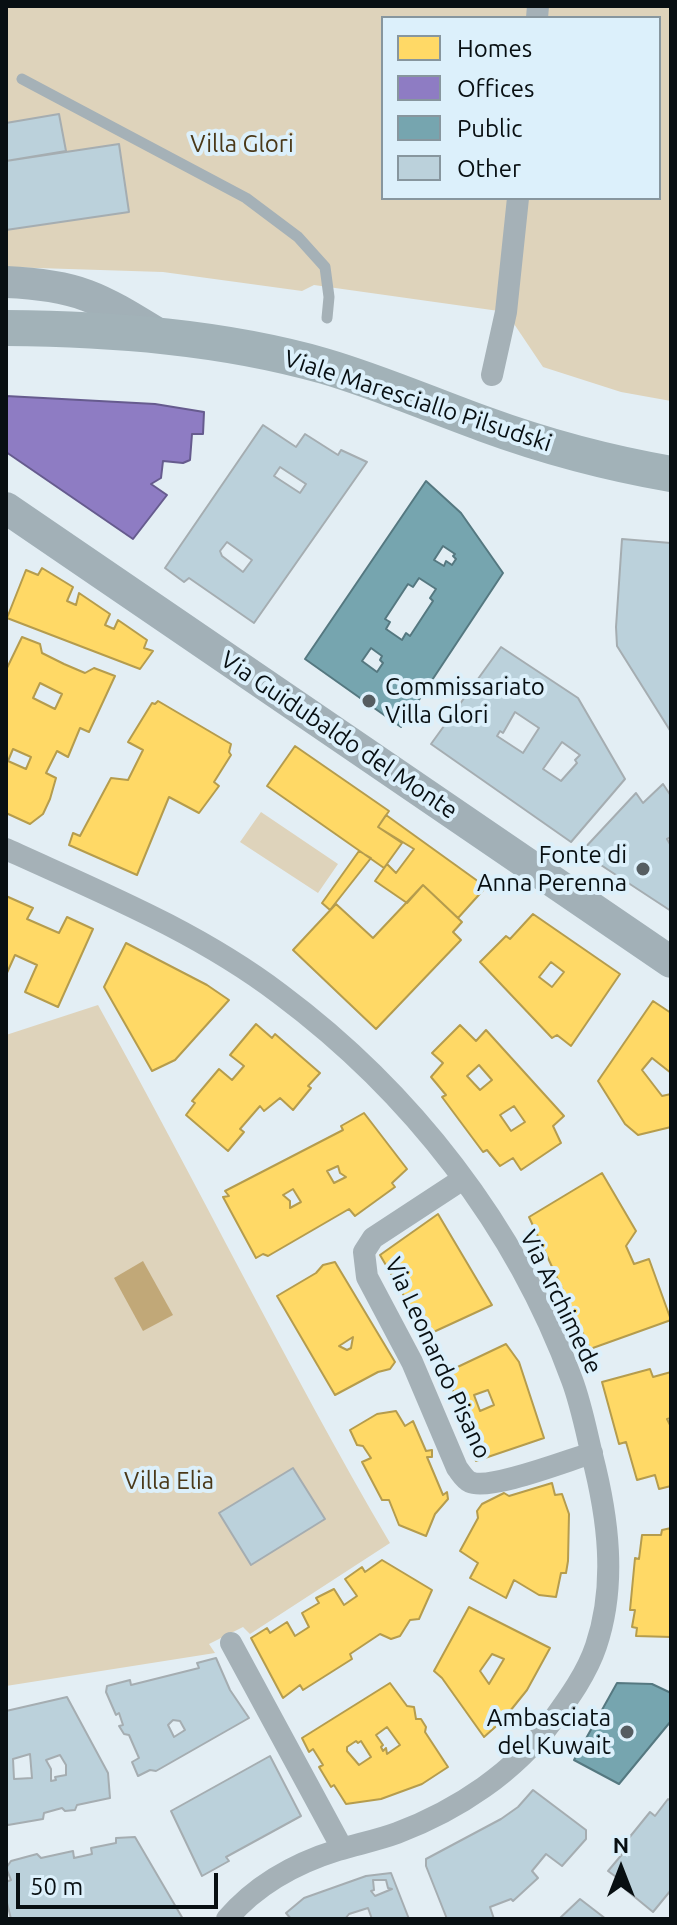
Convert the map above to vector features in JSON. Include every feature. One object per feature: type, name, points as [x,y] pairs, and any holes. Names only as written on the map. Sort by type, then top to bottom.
[{"type":"main road","name":"Viale Maresciallo Pilsudski","points":[[6,328],[163,337],[247,348],[326,367],[392,388],[485,424],[562,449],[671,474]]},
{"type":"street","points":[[492,375],[506,312],[518,200]]},
{"type":"street","name":"Viale Maresciallo Pilsudski","points":[[6,282],[52,284],[78,290],[111,305],[163,337]]},
{"type":"street","name":"Via Guidubaldo del Monte","points":[[6,508],[671,962]]},
{"type":"street","name":"Via Archimede","points":[[6,849],[145,913],[244,967],[303,1011],[377,1076],[429,1134],[463,1179],[519,1267],[549,1325],[573,1383],[606,1519],[607,1584],[596,1645],[574,1689],[537,1740],[511,1766],[480,1790],[414,1826],[305,1862],[250,1895],[227,1919]]},
{"type":"street","name":"Via Leonardo Pisano","points":[[463,1179],[373,1238],[364,1252],[367,1277],[419,1378],[457,1468],[469,1482],[500,1482],[592,1453]]},
{"type":"street","points":[[231,1643],[342,1848]]},
{"type":"lane","points":[[22,79],[246,198],[298,237],[325,267],[329,297],[327,318]]},
{"type":"green space","name":"Villa Glori","points":[[6,6],[671,6],[671,401],[621,392],[543,367],[506,312],[314,285],[302,291],[163,272],[6,267]]},
{"type":"green space","points":[[261,812],[338,864],[318,893],[240,842]]},
{"type":"green space","name":"Villa Elia","points":[[98,1005],[315,1410],[390,1543],[250,1634],[243,1627],[209,1644],[215,1653],[6,1686],[6,1035]]},
{"type":"shaded area","points":[[143,1261],[173,1315],[143,1331],[114,1278]]},
{"type":"building: Homes","points":[[42,568],[73,587],[67,601],[76,605],[79,593],[110,614],[105,625],[114,629],[118,620],[147,640],[144,648],[153,651],[140,669],[7,618],[26,570],[38,575]]},
{"type":"building: Homes","points":[[22,637],[40,644],[42,653],[85,673],[94,668],[115,676],[89,732],[80,728],[68,757],[57,751],[46,773],[56,778],[50,799],[43,814],[30,824],[6,813],[6,670]],"holes":[[[40,683],[62,694],[55,709],[33,698]],[[13,749],[31,757],[26,769],[8,761]]]},
{"type":"building: Homes","points":[[158,701],[231,744],[231,755],[214,782],[219,786],[199,813],[169,797],[137,875],[69,845],[73,833],[80,836],[111,778],[128,780],[143,750],[128,742],[152,703]]},
{"type":"building: Homes","points":[[295,746],[389,811],[378,827],[402,843],[384,868],[267,786]]},
{"type":"building: Homes","points":[[386,815],[486,887],[458,918],[423,885],[407,903],[375,881],[387,864],[396,873],[414,849],[378,827]]},
{"type":"building: Homes","points":[[359,851],[371,858],[330,910],[322,903]]},
{"type":"building: Homes","points":[[423,885],[462,922],[453,932],[461,940],[376,1029],[293,950],[336,904],[373,938]]},
{"type":"building: Homes","points":[[6,896],[33,908],[27,919],[59,933],[67,917],[93,929],[58,1007],[25,992],[37,965],[15,955],[6,975]]},
{"type":"building: Homes","points":[[533,914],[620,974],[571,1046],[557,1035],[552,1038],[480,962],[506,936],[510,939]],"holes":[[[551,962],[564,972],[552,987],[539,977]]]},
{"type":"building: Homes","points":[[126,943],[207,985],[229,1000],[175,1060],[152,1071],[104,987]]},
{"type":"building: Homes","points":[[653,1001],[671,1013],[671,1073],[652,1058],[642,1070],[662,1096],[671,1094],[671,1127],[638,1135],[625,1124],[598,1081]]},
{"type":"building: Homes","points":[[256,1024],[272,1038],[275,1034],[320,1073],[293,1110],[280,1098],[264,1111],[260,1106],[240,1129],[244,1132],[228,1151],[186,1115],[195,1103],[192,1101],[219,1069],[232,1080],[244,1066],[230,1055]]},
{"type":"building: Homes","points":[[460,1025],[476,1041],[486,1030],[564,1116],[553,1126],[561,1143],[521,1170],[513,1158],[500,1166],[487,1150],[483,1152],[442,1097],[446,1095],[431,1077],[443,1063],[432,1053]],"holes":[[[479,1065],[492,1080],[480,1090],[467,1076]],[[514,1106],[525,1122],[511,1131],[500,1115]]]},
{"type":"building: Homes","points":[[364,1113],[407,1169],[392,1183],[395,1187],[355,1216],[349,1209],[268,1256],[263,1254],[256,1258],[223,1197],[229,1196],[225,1191],[343,1130],[341,1126]],"holes":[[[338,1166],[340,1173],[346,1177],[334,1183],[327,1171]],[[293,1189],[301,1202],[290,1208],[290,1201],[283,1195]]]},
{"type":"building: Homes","points":[[602,1173],[636,1231],[626,1246],[634,1264],[649,1259],[671,1320],[590,1349],[529,1217]]},
{"type":"building: Homes","points":[[438,1214],[492,1305],[427,1335],[380,1255]]},
{"type":"building: Homes","points":[[335,1262],[395,1362],[390,1369],[378,1372],[335,1395],[277,1296],[316,1273],[323,1265]],"holes":[[[353,1337],[351,1348],[347,1350],[339,1346]]]},
{"type":"building: Homes","points":[[506,1344],[519,1362],[544,1438],[476,1461],[447,1372]],"holes":[[[488,1390],[494,1405],[480,1411],[474,1395]]]},
{"type":"building: Homes","points":[[650,1369],[653,1377],[671,1372],[671,1418],[667,1419],[671,1427],[671,1486],[659,1489],[655,1475],[637,1480],[626,1442],[619,1444],[602,1382]]},
{"type":"building: Homes","points":[[396,1411],[405,1426],[413,1421],[426,1451],[432,1450],[432,1457],[427,1457],[443,1495],[447,1492],[448,1499],[435,1514],[426,1536],[399,1525],[389,1500],[382,1500],[362,1462],[371,1458],[363,1446],[357,1445],[350,1430],[377,1414]]},
{"type":"building: Homes","points":[[552,1483],[555,1495],[562,1494],[569,1514],[568,1561],[566,1573],[561,1573],[556,1597],[539,1595],[514,1580],[506,1598],[470,1578],[478,1563],[460,1551],[482,1504],[504,1493],[509,1496]]},
{"type":"building: Homes","points":[[671,1528],[671,1637],[636,1636],[637,1628],[632,1627],[635,1610],[630,1610],[635,1558],[639,1559],[642,1535],[661,1535],[662,1530]]},
{"type":"building: Homes","points":[[382,1560],[432,1590],[419,1619],[410,1620],[400,1636],[391,1639],[380,1634],[350,1654],[352,1659],[303,1690],[300,1685],[283,1698],[251,1638],[267,1628],[270,1633],[287,1622],[295,1636],[309,1627],[302,1613],[319,1603],[316,1598],[334,1589],[344,1605],[357,1596],[345,1579],[362,1567],[365,1572]]},
{"type":"building: Homes","points":[[469,1607],[550,1648],[527,1690],[502,1721],[484,1737],[434,1671]],"holes":[[[492,1654],[504,1659],[489,1684],[480,1671]]]},
{"type":"building: Homes","points":[[390,1683],[407,1706],[414,1707],[416,1719],[421,1719],[426,1727],[425,1732],[448,1767],[422,1784],[381,1799],[346,1804],[319,1767],[323,1765],[313,1749],[309,1752],[302,1738]],"holes":[[[387,1727],[400,1745],[387,1754],[376,1735]],[[361,1741],[371,1757],[359,1765],[347,1751],[347,1747]]]},
{"type":"building: Offices","points":[[6,396],[155,404],[204,412],[203,434],[192,434],[190,460],[183,463],[163,461],[161,478],[151,484],[167,495],[133,539],[6,452]]},
{"type":"building: Public","points":[[426,481],[461,513],[503,573],[401,727],[305,659]],"holes":[[[443,546],[455,554],[452,565],[446,561],[444,566],[434,560]],[[419,578],[436,589],[430,598],[433,601],[410,636],[406,633],[402,640],[386,629],[390,622],[385,619],[408,584],[413,587]],[[371,648],[382,656],[380,660],[383,663],[377,672],[362,661]]]},
{"type":"building: Public","points":[[617,1683],[652,1684],[671,1693],[671,1721],[619,1784],[574,1760]]},
{"type":"building: Other","points":[[59,114],[66,151],[6,161],[6,123]]},
{"type":"building: Other","points":[[119,144],[129,212],[6,230],[6,161]]},
{"type":"building: Other","points":[[263,425],[296,447],[305,434],[338,455],[341,450],[367,462],[254,623],[189,578],[184,582],[165,568]],"holes":[[[280,467],[306,484],[300,493],[274,476]],[[227,542],[252,560],[243,572],[222,556],[220,551]]]},
{"type":"building: Other","points":[[622,539],[671,543],[671,732],[617,646]]},
{"type":"building: Other","points":[[501,647],[578,698],[625,779],[571,842],[431,744]],"holes":[[[515,712],[539,728],[523,753],[497,736],[500,731],[503,733]],[[562,742],[580,755],[561,781],[543,769]]]},
{"type":"building: Other","points":[[663,784],[671,796],[671,837],[667,839],[671,846],[671,911],[581,852],[636,793],[643,803]]},
{"type":"building: Other","points":[[293,1468],[325,1519],[251,1565],[219,1513]]},
{"type":"building: Other","points":[[216,1658],[230,1690],[249,1718],[156,1771],[150,1770],[138,1776],[132,1762],[139,1758],[129,1735],[124,1734],[119,1726],[123,1725],[106,1692],[107,1686],[130,1680],[131,1685],[199,1668],[197,1663]],"holes":[[[173,1720],[180,1721],[185,1730],[174,1737],[168,1725]]]},
{"type":"building: Other","points":[[67,1697],[108,1773],[110,1798],[77,1805],[75,1810],[65,1811],[62,1808],[44,1813],[43,1819],[8,1825],[6,1711]],"holes":[[[30,1754],[32,1778],[14,1779],[13,1759]],[[60,1755],[66,1765],[66,1775],[51,1781],[51,1769],[46,1760]]]},
{"type":"building: Other","points":[[270,1756],[301,1816],[226,1857],[229,1861],[202,1876],[171,1811]]},
{"type":"building: Other","points":[[533,1790],[586,1830],[586,1839],[562,1866],[546,1854],[532,1871],[538,1878],[513,1901],[511,1899],[490,1907],[494,1919],[447,1919],[426,1859],[501,1819],[518,1807]]},
{"type":"building: Other","points":[[668,1799],[671,1801],[671,1890],[653,1912],[625,1889],[627,1885],[608,1871],[624,1852],[620,1849],[650,1812],[655,1816]]},
{"type":"building: Other","points":[[135,1837],[183,1919],[11,1919],[6,1882],[11,1880],[6,1868],[11,1861],[37,1854],[41,1858],[73,1851],[74,1858],[92,1854],[91,1848],[116,1843],[116,1838]]},
{"type":"building: Other","points":[[391,1873],[409,1919],[372,1919],[368,1908],[349,1914],[345,1919],[291,1919],[286,1913],[304,1898],[366,1876]],"holes":[[[373,1880],[386,1880],[388,1888],[392,1889],[375,1896],[371,1891],[374,1890]]]},
{"type":"building: Other","points":[[580,1899],[606,1919],[559,1919]]},
{"type":"place","name":"Commissariato Villa Glori","points":[[369,701]]},
{"type":"place","name":"Fonte di Anna Perenna","points":[[643,869]]},
{"type":"place","name":"Ambasciata del Kuwait","points":[[627,1732]]}]
